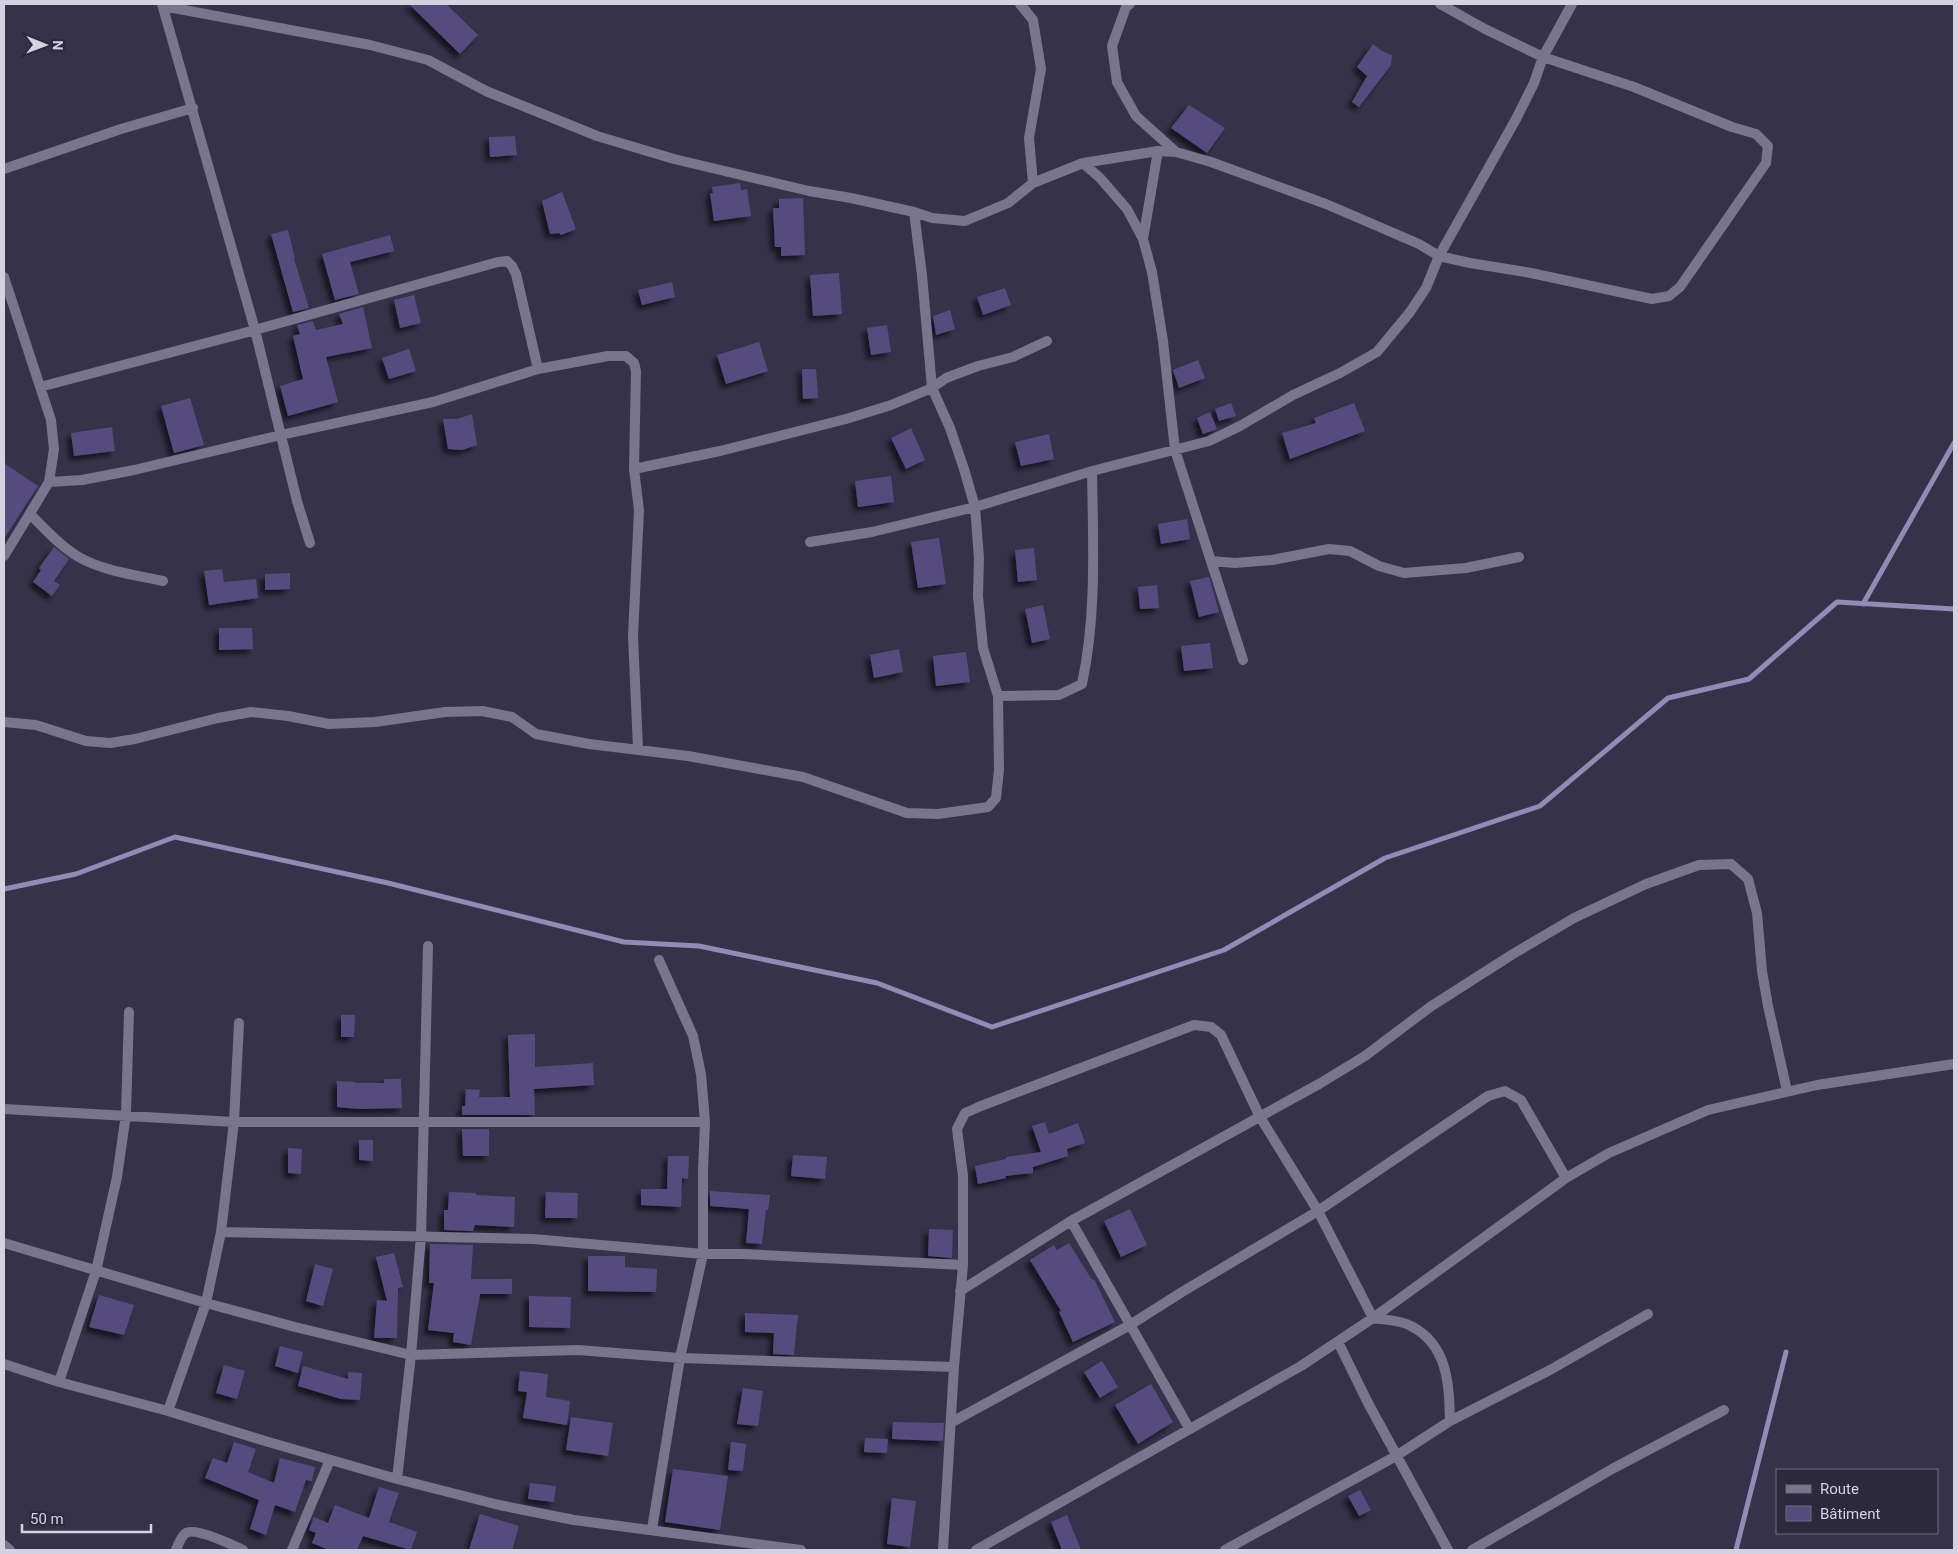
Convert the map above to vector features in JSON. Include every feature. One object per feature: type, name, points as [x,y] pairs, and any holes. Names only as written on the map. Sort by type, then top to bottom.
[{"type":"street","points":[[1020,4],[1033,20],[1041,69],[1029,138],[1033,183]]},
{"type":"street","points":[[1130,4],[1126,8],[1112,46],[1117,82],[1136,116],[1176,152]]},
{"type":"street","points":[[310,543],[297,501],[255,330],[162,5],[370,45],[428,60],[486,91],[597,136],[674,159],[809,191],[914,212],[932,218],[965,221],[1008,203],[1033,183],[1083,164],[1158,151],[1176,152],[1211,162],[1326,204],[1419,244],[1439,256],[1531,273],[1652,299],[1669,296],[1680,286],[1766,163],[1768,146],[1756,134],[1732,127],[1634,86],[1543,57],[1484,29],[1440,4]]},
{"type":"street","points":[[810,542],[872,532],[975,507],[1092,471],[1209,441],[1294,395],[1340,374],[1377,352],[1410,312],[1426,288],[1439,256],[1516,119],[1534,83],[1543,57],[1572,4]]},
{"type":"street","points":[[4,169],[193,108]]},
{"type":"street","points":[[1143,239],[1158,151]]},
{"type":"street","points":[[1083,164],[1100,178],[1127,209],[1143,239],[1152,272],[1175,450],[1243,660]]},
{"type":"street","points":[[4,722],[36,725],[86,741],[110,744],[251,712],[288,716],[329,724],[375,722],[446,712],[482,711],[512,717],[536,734],[589,744],[688,756],[804,777],[907,813],[938,814],[988,807],[996,798],[999,770],[998,696],[983,648],[978,596],[979,558],[975,507],[950,428],[932,388],[922,275],[914,212]]},
{"type":"street","points":[[40,387],[507,261],[516,274],[538,369]]},
{"type":"street","points":[[4,277],[51,420],[54,449],[49,482],[4,556]]},
{"type":"street","points":[[634,470],[720,451],[846,419],[891,405],[932,388],[946,378],[1013,356],[1047,341]]},
{"type":"street","points":[[49,482],[105,476],[433,402],[538,369],[608,356],[626,356],[634,363],[636,372],[634,470],[638,510],[634,636],[638,749]]},
{"type":"street","points":[[998,696],[1059,695],[1082,684],[1087,657],[1093,575],[1092,471]]},
{"type":"street","points":[[30,514],[62,545],[77,556],[121,572],[163,581]]},
{"type":"street","points":[[1211,561],[1235,563],[1272,560],[1329,549],[1350,551],[1379,566],[1404,573],[1466,568],[1519,557]]},
{"type":"street","points":[[960,1291],[1071,1221],[1260,1117],[1365,1056],[1430,1007],[1574,918],[1646,884],[1700,865],[1731,864],[1748,879],[1757,913],[1762,972],[1768,1006],[1787,1091]]},
{"type":"street","points":[[397,1479],[411,1355],[421,1236],[428,946]]},
{"type":"street","points":[[652,1529],[680,1358],[704,1254],[703,1170],[705,1122],[701,1074],[693,1036],[659,960]]},
{"type":"street","points":[[59,1382],[96,1271],[117,1178],[126,1114],[129,1012]]},
{"type":"street","points":[[168,1410],[206,1303],[220,1232],[234,1122],[239,1023]]},
{"type":"street","points":[[944,1550],[954,1367],[962,1265],[963,1176],[957,1128],[966,1114],[1194,1025],[1211,1027],[1222,1035],[1260,1117],[1318,1211],[1373,1318]]},
{"type":"street","points":[[976,1550],[1301,1366],[1373,1318],[1566,1178],[1608,1152],[1708,1110],[1787,1091],[1954,1064]]},
{"type":"street","points":[[952,1422],[1130,1325],[1318,1211],[1488,1096],[1505,1091],[1521,1100],[1566,1178]]},
{"type":"street","points":[[4,1108],[234,1122],[705,1122]]},
{"type":"street","points":[[1071,1221],[1189,1428]]},
{"type":"street","points":[[220,1232],[533,1239],[704,1254],[744,1254],[962,1265]]},
{"type":"street","points":[[4,1243],[206,1303],[411,1355],[578,1350],[680,1358],[954,1367]]},
{"type":"street","points":[[1224,1550],[1396,1456],[1450,1421],[1550,1370],[1648,1314]]},
{"type":"street","points":[[1373,1318],[1410,1325],[1429,1338],[1439,1351],[1445,1365],[1449,1392],[1450,1421]]},
{"type":"street","points":[[1338,1342],[1396,1456],[1448,1550]]},
{"type":"street","points":[[4,1364],[59,1382],[168,1410],[397,1479],[509,1507],[574,1520],[801,1550]]},
{"type":"street","points":[[1472,1550],[1612,1469],[1724,1410]]},
{"type":"street","points":[[292,1550],[330,1460]]},
{"type":"street","points":[[176,1550],[184,1534],[190,1531],[204,1534],[243,1550]]},
{"type":"street","points":[[4,1545],[10,1550]]},
{"type":"building","points":[[409,4],[446,4],[478,35],[460,54]]},
{"type":"building","points":[[1373,44],[1382,51],[1392,55],[1391,65],[1359,107],[1352,102],[1367,76],[1357,67]]},
{"type":"building","points":[[1189,105],[1225,128],[1207,153],[1171,128]]},
{"type":"building","points":[[515,136],[517,155],[490,157],[489,137]]},
{"type":"building","points":[[740,183],[741,190],[747,189],[751,216],[714,221],[710,193],[713,193],[712,187]]},
{"type":"building","points":[[562,192],[576,229],[561,235],[559,233],[550,234],[542,201]]},
{"type":"building","points":[[803,198],[805,255],[781,256],[781,247],[775,247],[773,208],[779,208],[779,199]]},
{"type":"building","points":[[288,230],[294,259],[309,308],[293,312],[271,234]]},
{"type":"building","points":[[390,235],[394,251],[350,262],[359,294],[335,300],[322,254]]},
{"type":"building","points":[[839,273],[842,314],[813,316],[810,275]]},
{"type":"building","points":[[672,282],[675,297],[642,305],[638,290]]},
{"type":"building","points":[[1005,288],[1011,305],[983,315],[977,297]]},
{"type":"building","points":[[414,295],[421,323],[400,328],[394,300]]},
{"type":"building","points":[[363,307],[372,348],[326,357],[338,402],[288,416],[280,386],[303,379],[293,336],[300,334],[297,325],[313,321],[316,330],[343,324],[339,314]]},
{"type":"building","points":[[950,310],[955,329],[936,335],[933,316]]},
{"type":"building","points":[[887,325],[891,352],[871,355],[867,328]]},
{"type":"building","points":[[759,342],[768,371],[726,384],[717,355]]},
{"type":"building","points":[[409,349],[416,371],[389,379],[382,358]]},
{"type":"building","points":[[1198,360],[1205,378],[1179,388],[1173,370]]},
{"type":"building","points":[[802,369],[816,369],[818,398],[803,399]]},
{"type":"building","points":[[190,398],[204,445],[174,453],[161,406]]},
{"type":"building","points":[[1231,403],[1236,416],[1219,421],[1215,409]]},
{"type":"building","points":[[1354,403],[1365,431],[1290,459],[1282,433],[1316,423],[1314,418]]},
{"type":"building","points":[[1210,412],[1217,429],[1203,434],[1197,418]]},
{"type":"building","points":[[472,414],[477,445],[462,450],[448,449],[443,419],[457,419]]},
{"type":"building","points":[[112,427],[115,451],[74,456],[71,433]]},
{"type":"building","points":[[911,428],[925,460],[906,469],[891,438]]},
{"type":"building","points":[[1049,434],[1054,459],[1021,466],[1015,442]]},
{"type":"building","points":[[4,463],[38,486],[4,539]]},
{"type":"building","points":[[891,476],[894,502],[858,507],[855,481]]},
{"type":"building","points":[[1187,519],[1190,539],[1161,544],[1158,524]]},
{"type":"building","points":[[939,538],[946,584],[918,588],[911,542]]},
{"type":"building","points":[[54,547],[69,559],[54,581],[60,585],[52,596],[33,582],[41,570],[39,568]]},
{"type":"building","points":[[1034,548],[1037,580],[1018,582],[1015,550]]},
{"type":"building","points":[[222,569],[224,582],[256,579],[258,598],[209,605],[204,571]]},
{"type":"building","points":[[290,573],[290,589],[265,590],[265,574]]},
{"type":"building","points":[[1209,577],[1219,612],[1199,617],[1190,581]]},
{"type":"building","points":[[1157,585],[1159,608],[1140,609],[1138,587]]},
{"type":"building","points":[[1043,605],[1050,639],[1032,643],[1025,609]]},
{"type":"building","points":[[219,628],[252,628],[253,649],[219,650]]},
{"type":"building","points":[[1210,643],[1213,668],[1184,671],[1181,646]]},
{"type":"building","points":[[899,649],[903,672],[874,678],[870,655]]},
{"type":"building","points":[[966,652],[970,682],[936,686],[933,656]]},
{"type":"building","points":[[341,1015],[355,1015],[354,1037],[341,1037]]},
{"type":"building","points":[[535,1034],[535,1067],[593,1063],[594,1085],[534,1089],[535,1115],[462,1115],[462,1106],[465,1106],[466,1089],[480,1090],[479,1097],[510,1097],[508,1035]]},
{"type":"building","points":[[384,1079],[401,1079],[402,1108],[359,1109],[337,1107],[337,1081],[384,1083]]},
{"type":"building","points":[[1045,1122],[1049,1134],[1078,1123],[1085,1143],[1067,1149],[1068,1156],[1033,1167],[1033,1173],[1005,1176],[1006,1178],[978,1184],[975,1166],[1006,1159],[1006,1157],[1041,1152],[1032,1126]]},
{"type":"building","points":[[462,1129],[489,1129],[489,1156],[463,1156]]},
{"type":"building","points":[[359,1140],[373,1140],[373,1161],[359,1160]]},
{"type":"building","points":[[288,1148],[302,1149],[301,1174],[288,1173]]},
{"type":"building","points":[[793,1155],[827,1157],[825,1179],[791,1176]]},
{"type":"building","points":[[668,1156],[689,1156],[688,1179],[682,1178],[681,1207],[641,1205],[641,1189],[667,1189]]},
{"type":"building","points":[[710,1191],[770,1195],[768,1210],[766,1210],[762,1244],[746,1243],[749,1209],[710,1206]]},
{"type":"building","points":[[449,1192],[515,1197],[514,1227],[475,1225],[473,1231],[444,1230],[444,1210],[448,1210]]},
{"type":"building","points":[[546,1192],[578,1193],[577,1218],[545,1218]]},
{"type":"building","points":[[1130,1209],[1147,1245],[1121,1257],[1104,1221]]},
{"type":"building","points":[[929,1229],[953,1230],[952,1258],[928,1256]]},
{"type":"building","points":[[1069,1243],[1092,1280],[1094,1279],[1115,1322],[1073,1342],[1059,1312],[1061,1311],[1030,1260],[1054,1245],[1057,1250]]},
{"type":"building","points":[[430,1244],[473,1245],[471,1279],[512,1279],[512,1294],[480,1294],[471,1345],[453,1342],[454,1333],[428,1330],[434,1283],[429,1283]]},
{"type":"building","points":[[394,1253],[403,1287],[398,1288],[397,1338],[374,1338],[377,1300],[387,1301],[376,1257]]},
{"type":"building","points":[[588,1256],[625,1256],[625,1267],[657,1269],[656,1292],[588,1291]]},
{"type":"building","points":[[315,1264],[333,1269],[323,1306],[306,1301]]},
{"type":"building","points":[[99,1295],[134,1305],[124,1335],[89,1327]]},
{"type":"building","points":[[529,1296],[571,1297],[570,1328],[529,1327]]},
{"type":"building","points":[[745,1313],[798,1315],[794,1355],[773,1354],[774,1333],[745,1332]]},
{"type":"building","points":[[280,1346],[303,1352],[298,1373],[275,1366]]},
{"type":"building","points":[[1102,1361],[1118,1387],[1100,1398],[1084,1372]]},
{"type":"building","points":[[224,1365],[245,1371],[237,1399],[216,1393]]},
{"type":"building","points":[[303,1366],[348,1379],[348,1372],[362,1373],[360,1400],[341,1399],[298,1386]]},
{"type":"building","points":[[520,1371],[548,1374],[546,1397],[570,1401],[567,1425],[523,1418],[527,1392],[518,1391]]},
{"type":"building","points":[[1151,1384],[1173,1422],[1138,1444],[1115,1405]]},
{"type":"building","points":[[743,1388],[763,1391],[758,1426],[737,1424]]},
{"type":"building","points":[[571,1417],[613,1423],[608,1456],[566,1450]]},
{"type":"building","points":[[893,1422],[944,1423],[943,1441],[892,1439]]},
{"type":"building","points":[[865,1438],[888,1439],[887,1453],[864,1452]]},
{"type":"building","points":[[234,1442],[256,1449],[248,1472],[274,1483],[280,1458],[315,1467],[312,1481],[306,1480],[295,1512],[275,1505],[266,1535],[250,1529],[259,1500],[205,1478],[213,1458],[227,1463]]},
{"type":"building","points":[[731,1442],[746,1444],[743,1471],[728,1470]]},
{"type":"building","points":[[673,1469],[728,1476],[720,1530],[665,1522]]},
{"type":"building","points":[[530,1483],[556,1486],[554,1502],[528,1499]]},
{"type":"building","points":[[379,1487],[399,1493],[389,1522],[417,1532],[411,1550],[363,1536],[357,1550],[329,1550],[312,1543],[316,1533],[309,1530],[314,1517],[328,1523],[335,1505],[369,1518]]},
{"type":"building","points":[[1360,1490],[1371,1510],[1359,1516],[1348,1496]]},
{"type":"building","points":[[892,1498],[916,1501],[910,1547],[887,1544]]},
{"type":"building","points":[[480,1514],[519,1526],[512,1550],[469,1550]]},
{"type":"building","points":[[1067,1515],[1081,1550],[1062,1550],[1051,1522]]},
{"type":"waterway","points":[[1863,604],[1954,443]]},
{"type":"waterway","points":[[4,889],[76,874],[175,837],[388,883],[624,942],[699,946],[877,983],[992,1027],[1224,950],[1385,858],[1540,806],[1668,698],[1749,679],[1837,602],[1954,609]]},
{"type":"waterway","points":[[1736,1550],[1786,1352]]}]
